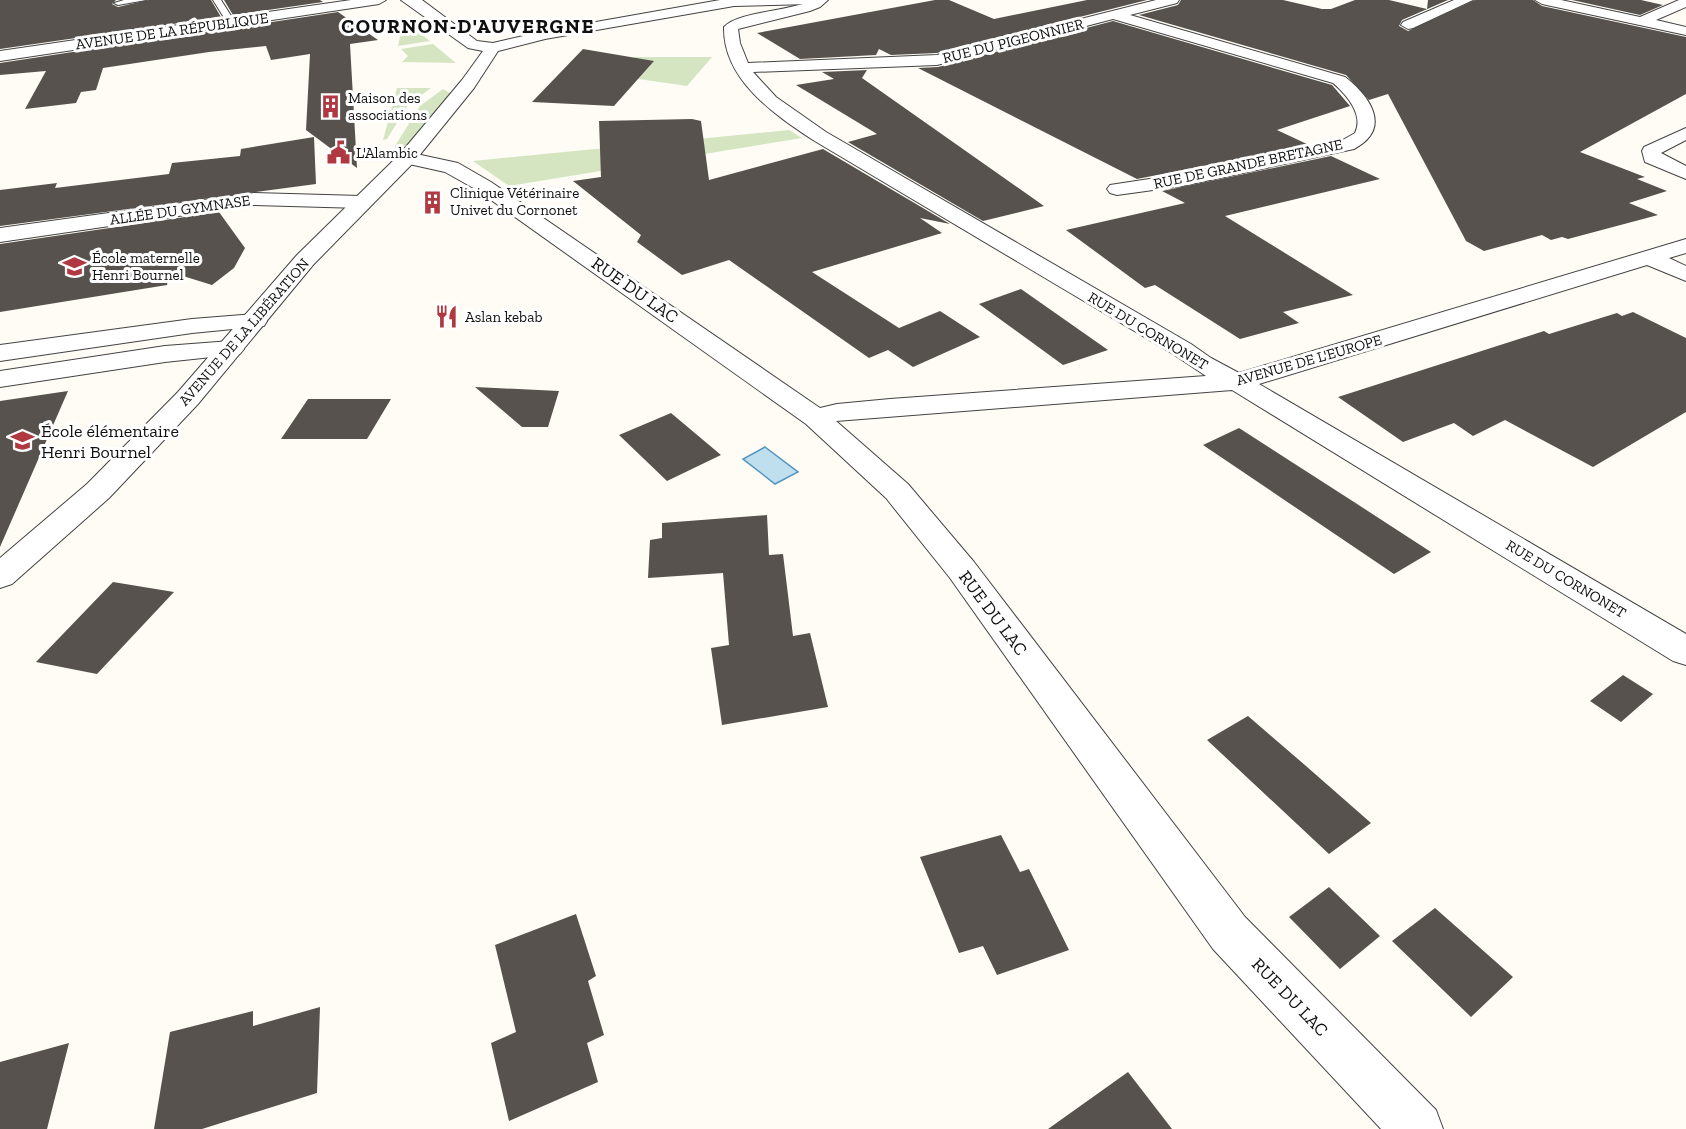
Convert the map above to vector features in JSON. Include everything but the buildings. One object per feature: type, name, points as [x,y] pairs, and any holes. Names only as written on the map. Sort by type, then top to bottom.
[{"type":"street","name":"AVENUE DE LA RÉPUBLIQUE","points":[[0,56],[379,0]]},
{"type":"street","points":[[408,0],[417,3],[473,45],[493,48],[545,35],[734,2],[811,0]]},
{"type":"street","name":"RUE DU CORNONET","points":[[821,0],[814,7],[758,18],[731,27],[737,57],[743,68],[758,88],[774,103],[813,130],[1182,349],[1202,364],[1237,382],[1686,651]]},
{"type":"street","name":"RUE DU PIGEONNIER","points":[[743,68],[937,60],[1172,0]]},
{"type":"street","points":[[1408,25],[1466,0]]},
{"type":"street","points":[[1542,0],[1686,31]]},
{"type":"street","points":[[1642,21],[1686,2]]},
{"type":"street","name":"RUE DE GRANDE BRETAGNE","points":[[1114,15],[1339,80],[1348,86],[1366,117],[1368,126],[1363,137],[1347,145],[1182,180],[1117,189]]},
{"type":"street","name":"AVENUE DE LA LIBÉRATION","points":[[0,576],[98,491],[189,398],[305,260],[360,201],[400,166],[468,84],[493,48]]},
{"type":"street","points":[[1686,133],[1651,152],[1652,158],[1686,173]]},
{"type":"street","name":"RUE DU LAC","points":[[400,166],[427,175],[484,186],[816,418],[897,491],[962,570],[1229,933],[1417,1129]]},
{"type":"street","name":"ALLÉE DU GYMNASE","points":[[0,235],[254,199],[360,201]]},
{"type":"street","name":"AVENUE DE L'EUROPE","points":[[816,418],[837,412],[890,407],[1237,382],[1685,247]]},
{"type":"street","points":[[1648,257],[1686,274]]},
{"type":"street","points":[[0,352],[203,325],[255,321]]},
{"type":"street","points":[[0,379],[165,354],[231,349]]},
{"type":"lane","points":[[118,3],[142,0]]},
{"type":"lane","points":[[217,0],[231,22]]},
{"type":"green space","points":[[407,26],[411,26],[430,41],[398,46],[401,32]]},
{"type":"green space","points":[[433,44],[456,63],[402,62],[408,56],[401,49]]},
{"type":"green space","points":[[635,57],[712,57],[687,86],[604,74]]},
{"type":"green space","points":[[397,88],[431,88],[408,105],[387,139],[383,140]]},
{"type":"green space","points":[[443,89],[452,94],[403,150],[395,149],[420,106]]},
{"type":"green space","points":[[789,130],[802,138],[509,186],[473,161]]},
{"type":"water","points":[[765,447],[798,472],[775,484],[743,459]]},
{"type":"place","name":"Maison des associations","points":[[330,107]]},
{"type":"place","name":"L'Alambic","points":[[338,153]]},
{"type":"place","name":"Clinique Vétérinaire Univet du Cornonet","points":[[432,202]]},
{"type":"place","name":"École maternelle Henri Bournel","points":[[74,267]]},
{"type":"place","name":"Aslan kebab","points":[[447,317]]},
{"type":"place","name":"École élémentaire Henri Bournel","points":[[23,441]]},
{"type":"district","name":"COURNON-D'AUVERGNE","points":[[468,26]]}]
